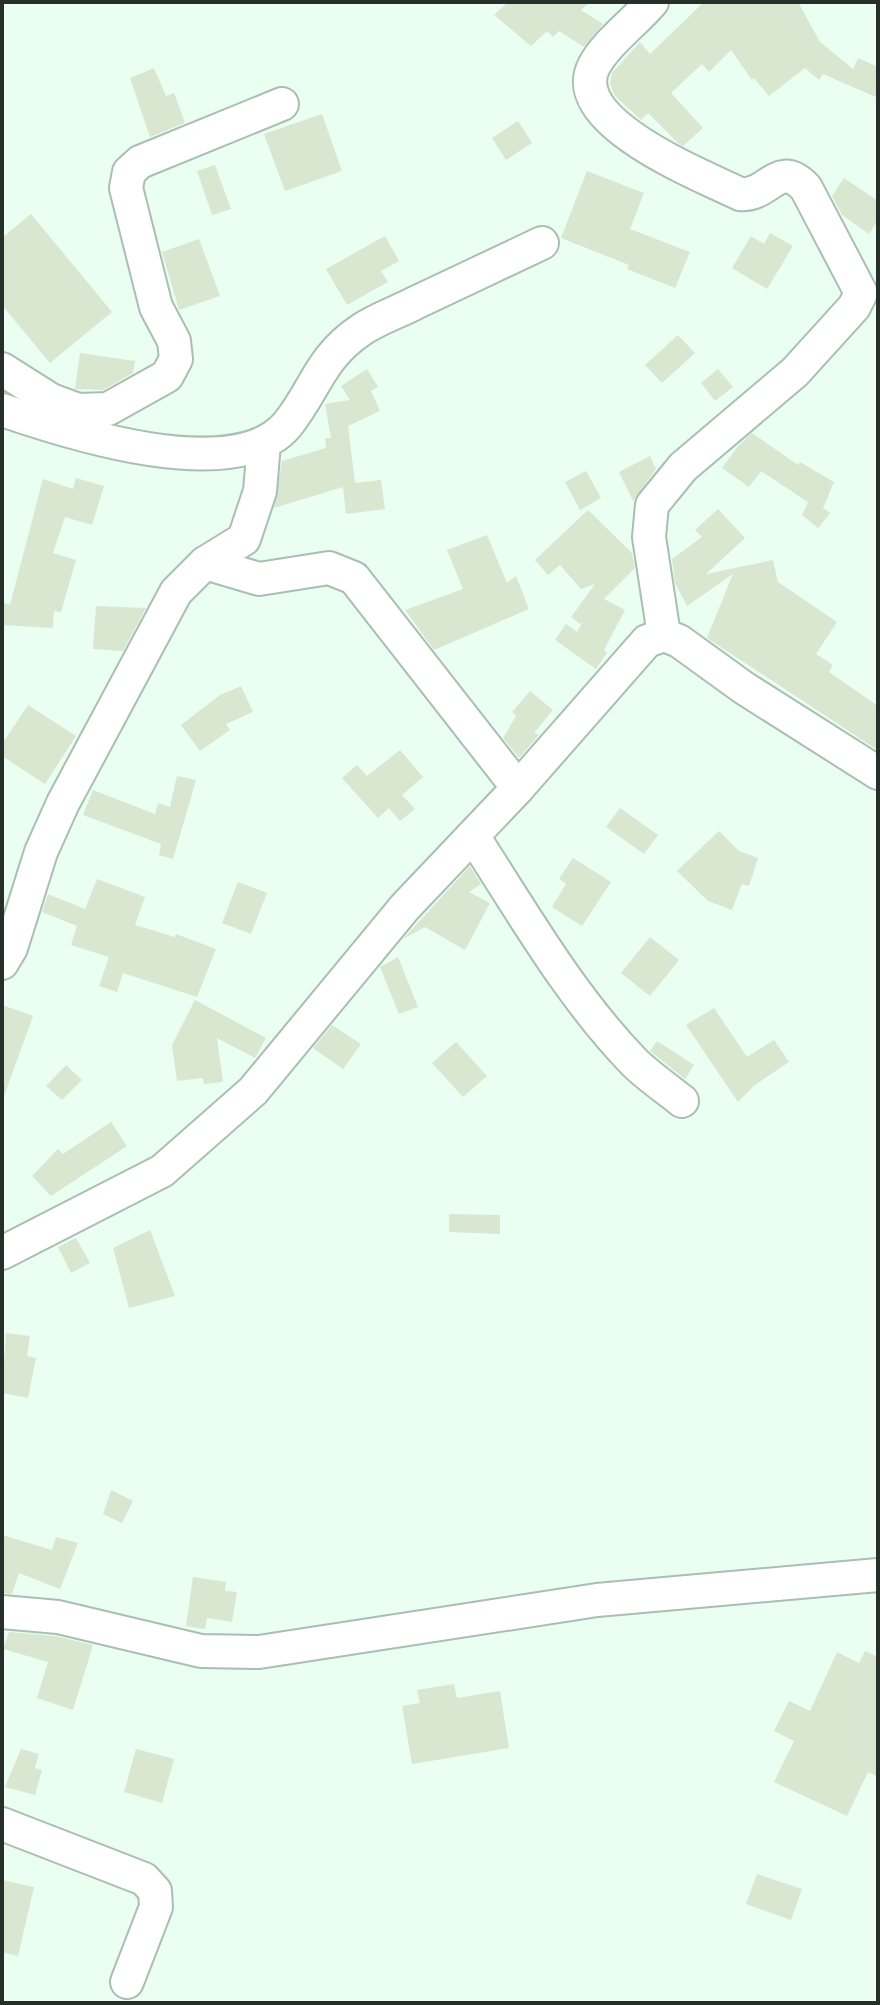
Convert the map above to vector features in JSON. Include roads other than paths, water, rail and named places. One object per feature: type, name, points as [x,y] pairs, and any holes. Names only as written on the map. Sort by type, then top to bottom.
[{"type":"street","points":[[652,2],[595,64],[589,88],[597,106],[635,142],[740,194],[752,194],[783,176],[796,178],[814,202],[861,293],[854,307],[795,372],[683,467],[652,505],[649,537],[664,635]]},
{"type":"street","points":[[2,369],[51,400],[78,410],[108,409],[167,376],[176,359],[174,341],[156,307],[126,188],[129,172],[140,162],[282,104]]},
{"type":"street","points":[[2,410],[82,437],[165,453],[224,450],[264,443],[287,425],[331,355],[362,329],[542,243]]},
{"type":"street","points":[[2,963],[11,948],[41,852],[63,803],[176,592],[205,563],[244,539],[260,491],[264,443]]},
{"type":"street","points":[[205,563],[259,579],[329,568],[354,578],[518,788]]},
{"type":"street","points":[[2,1253],[162,1171],[253,1091],[405,907],[518,788],[647,641],[664,635],[679,641],[744,688],[878,773]]},
{"type":"street","points":[[473,836],[571,985],[608,1033],[637,1065],[682,1101]]},
{"type":"street","points":[[2,1612],[58,1617],[201,1651],[259,1652],[597,1600],[878,1575]]},
{"type":"street","points":[[2,1824],[144,1879],[155,1891],[156,1907],[127,1982]]}]
